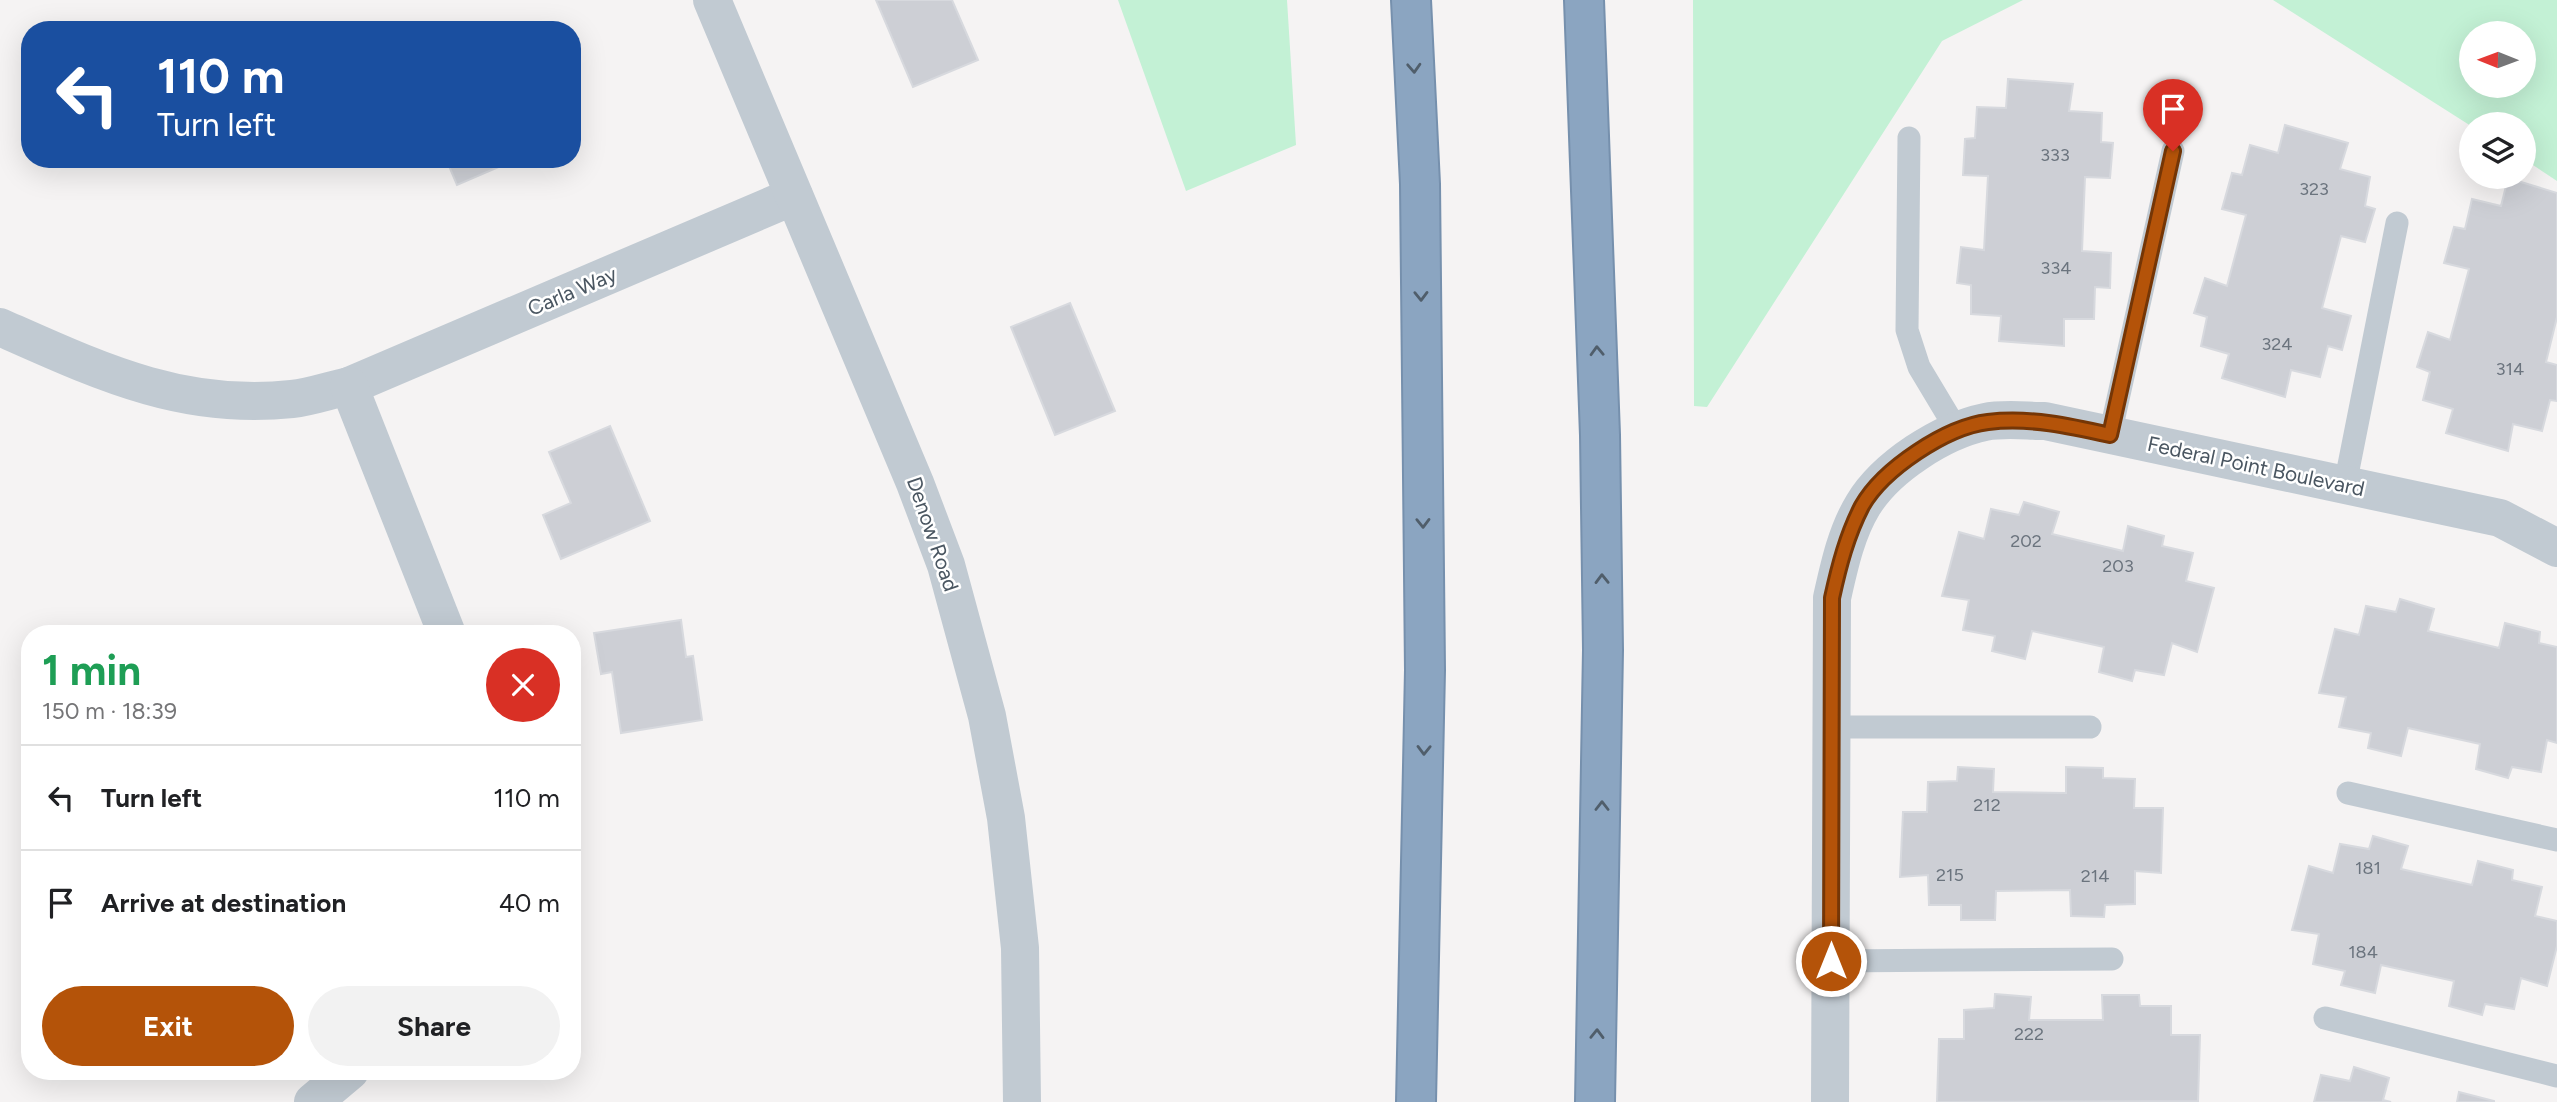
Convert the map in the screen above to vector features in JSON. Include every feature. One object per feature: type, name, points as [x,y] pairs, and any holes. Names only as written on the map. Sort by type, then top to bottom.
[{"type":"highway","points":[[1411,0],[1420,184],[1425,670],[1416,1102]]},
{"type":"highway","points":[[1584,0],[1600,435],[1603,650],[1595,1102]]},
{"type":"street","name":"Denow Road","points":[[712,0],[915,483],[946,565],[988,716],[1006,818],[1020,948],[1022,1102]]},
{"type":"street","name":"Carla Way","points":[[0,327],[108,375],[168,394],[231,402],[293,399],[349,386],[794,196]]},
{"type":"street","points":[[349,386],[443,625]]},
{"type":"street","name":"Federal Point Boulevard","points":[[1830,1102],[1832,598],[1841,557],[1863,505],[1896,468],[1935,440],[1986,422],[2045,421],[2500,518],[2554,539]]},
{"type":"street","points":[[313,1102],[339,1080]]},
{"type":"lane","points":[[1909,138],[1907,330],[1919,367],[1958,432]]},
{"type":"lane","points":[[2110,435],[2173,151]]},
{"type":"lane","points":[[2345,485],[2397,223]]},
{"type":"lane","points":[[1832,727],[2090,727]]},
{"type":"lane","points":[[2348,793],[2557,840]]},
{"type":"lane","points":[[1831,961],[2112,960]]},
{"type":"lane","points":[[2325,1018],[2557,1076]]},
{"type":"green space","points":[[1118,0],[1287,0],[1296,145],[1186,191]]},
{"type":"green space","points":[[1693,0],[2023,0],[1942,41],[1707,407],[1694,406]]},
{"type":"green space","points":[[2273,0],[2557,0],[2557,181],[2536,167],[2536,112],[2459,112],[2459,118]]},
{"type":"building","points":[[876,0],[952,0],[978,60],[913,87]]},
{"type":"building","points":[[2008,79],[2073,84],[2069,111],[2102,113],[2101,142],[2113,143],[2110,178],[2085,177],[2082,251],[2111,253],[2110,288],[2095,287],[2094,319],[2064,319],[2064,346],[1999,341],[2001,316],[1971,314],[1971,285],[1957,283],[1961,247],[1984,250],[1988,176],[1963,175],[1965,139],[1975,138],[1977,107],[2006,108]]},
{"type":"building","points":[[2285,125],[2348,143],[2340,169],[2370,177],[2365,206],[2375,209],[2365,242],[2341,236],[2322,308],[2351,316],[2342,350],[2328,346],[2320,377],[2291,370],[2285,397],[2222,378],[2229,354],[2201,346],[2207,317],[2194,313],[2205,278],[2227,286],[2246,215],[2222,209],[2232,173],[2242,175],[2250,145],[2278,153]]},
{"type":"building","points":[[450,168],[496,168],[457,185]]},
{"type":"building","points":[[2536,187],[2557,193],[2557,317],[2546,362],[2557,365],[2557,401],[2550,400],[2542,431],[2513,424],[2508,451],[2446,433],[2453,409],[2423,400],[2430,372],[2417,367],[2428,332],[2450,340],[2469,269],[2444,263],[2454,227],[2465,229],[2472,199],[2501,206],[2505,189],[2536,189]]},
{"type":"building","points":[[1070,303],[1115,411],[1055,435],[1011,327]]},
{"type":"building","points":[[610,426],[650,521],[561,559],[543,515],[571,503],[549,452]]},
{"type":"building","points":[[2024,502],[2059,512],[2052,534],[2123,551],[2128,526],[2164,536],[2162,546],[2193,553],[2186,581],[2214,588],[2197,652],[2172,643],[2164,675],[2135,670],[2132,681],[2099,672],[2104,647],[2032,631],[2025,659],[1992,651],[1995,636],[1963,630],[1969,600],[1942,596],[1959,532],[1984,539],[1991,509],[2019,515]]},
{"type":"building","points":[[2400,599],[2434,609],[2428,631],[2499,648],[2505,623],[2540,632],[2539,643],[2557,647],[2557,743],[2547,740],[2541,772],[2512,767],[2508,778],[2476,769],[2480,744],[2408,728],[2401,756],[2368,748],[2371,733],[2339,727],[2346,697],[2319,693],[2335,629],[2359,635],[2366,606],[2396,612]]},
{"type":"building","points":[[681,620],[686,657],[693,656],[702,720],[621,733],[612,672],[601,674],[594,633]]},
{"type":"building","points":[[1958,767],[1994,769],[1993,792],[2066,793],[2066,767],[2103,768],[2103,778],[2135,779],[2134,808],[2163,808],[2161,873],[2135,871],[2135,904],[2105,905],[2104,917],[2071,916],[2070,890],[1996,891],[1995,920],[1961,920],[1961,905],[1929,905],[1928,875],[1900,877],[1903,812],[1927,812],[1928,782],[1957,781]]},
{"type":"building","points":[[2373,836],[2408,846],[2401,869],[2472,885],[2478,861],[2513,870],[2512,880],[2542,887],[2535,916],[2557,921],[2557,946],[2547,986],[2521,978],[2514,1009],[2485,1004],[2482,1015],[2449,1006],[2454,981],[2381,965],[2375,993],[2341,985],[2345,971],[2313,964],[2319,934],[2292,930],[2309,866],[2333,873],[2340,844],[2369,849]]},
{"type":"building","points":[[1995,994],[2031,997],[2029,1020],[2103,1020],[2102,995],[2139,995],[2140,1006],[2171,1006],[2171,1035],[2200,1035],[2198,1101],[1937,1102],[1939,1039],[1964,1039],[1964,1010],[1994,1008]]},
{"type":"building","points":[[2354,1067],[2389,1078],[2383,1100],[2391,1102],[2314,1102],[2321,1075],[2350,1081]]},
{"type":"building","points":[[2459,1092],[2494,1101],[2494,1102],[2457,1102]]},
{"type":"route","points":[[1831,961],[1832,598],[1841,557],[1848,540],[1863,505],[1896,468],[1935,440],[1986,422],[2045,421],[2110,435],[2173,151]]}]
